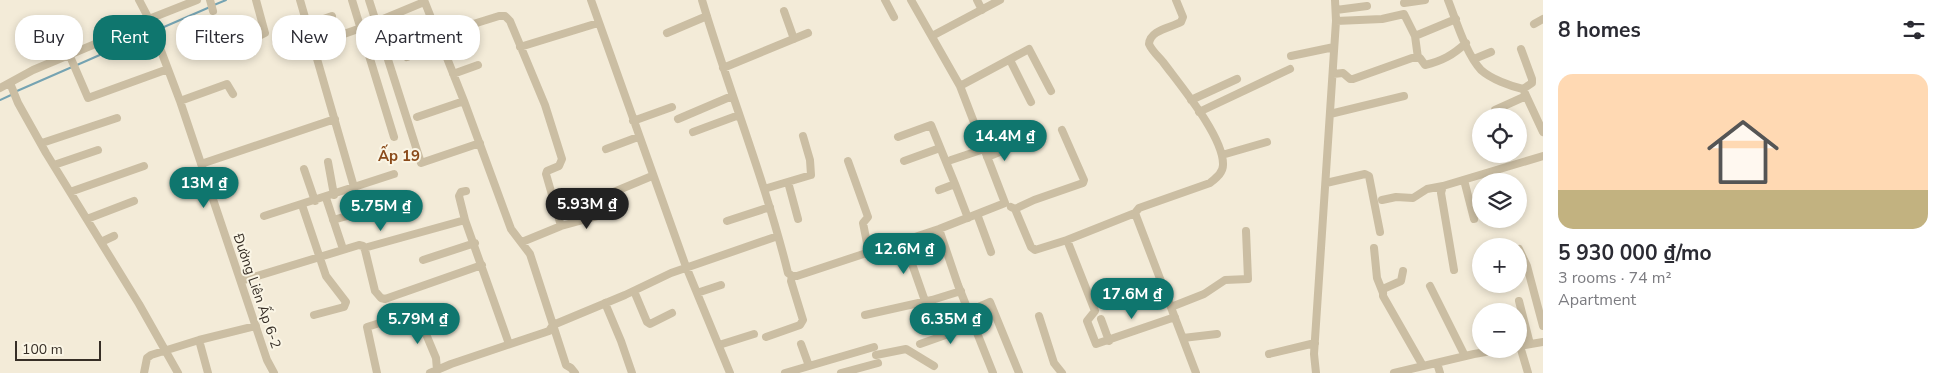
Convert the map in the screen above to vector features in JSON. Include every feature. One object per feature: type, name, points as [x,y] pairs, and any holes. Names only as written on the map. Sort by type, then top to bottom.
[{"type":"street","name":"Đường Liên Ấp 6-2","points":[[140,0],[147,15]]},
{"type":"street","points":[[165,15],[197,0]]},
{"type":"street","points":[[210,0],[214,11]]},
{"type":"street","points":[[256,0],[260,15]]},
{"type":"street","points":[[352,0],[357,15]]},
{"type":"street","points":[[370,0],[374,15]]},
{"type":"street","points":[[590,0],[652,176],[730,373]]},
{"type":"street","points":[[702,0],[770,207],[788,273],[792,276],[870,254],[939,230],[1005,203]]},
{"type":"street","points":[[885,0],[894,17]]},
{"type":"street","points":[[911,0],[960,86],[1005,203],[1015,209],[1031,247],[1035,250],[1067,240],[1135,213],[1140,208],[1210,183],[1217,178],[1221,171],[1223,165],[1222,155],[1214,136],[1200,112],[1151,49],[1148,42],[1158,32],[1181,22],[1183,17],[1176,0]]},
{"type":"street","points":[[977,0],[982,10]]},
{"type":"street","points":[[932,36],[1000,0]]},
{"type":"street","points":[[1316,373],[1314,354],[1333,74],[1336,21],[1335,0]]},
{"type":"street","points":[[1404,3],[1425,0]]},
{"type":"street","points":[[1448,0],[1466,43],[1482,70],[1525,92],[1543,132]]},
{"type":"street","points":[[302,1],[305,15]]},
{"type":"street","points":[[392,15],[424,1],[430,15]]},
{"type":"street","points":[[1336,10],[1367,6]]},
{"type":"street","points":[[784,11],[794,39]]},
{"type":"street","points":[[1336,21],[1382,19],[1404,14],[1415,36],[1418,58],[1425,65],[1440,61],[1455,53],[1466,43]]},
{"type":"street","points":[[480,21],[499,16],[505,16],[510,21],[545,105],[562,159],[559,166],[547,171],[546,174],[561,226]]},
{"type":"street","points":[[667,33],[707,16]]},
{"type":"street","points":[[1415,36],[1456,19]]},
{"type":"street","points":[[1534,24],[1543,19]]},
{"type":"street","points":[[262,22],[265,33],[262,34]]},
{"type":"street","points":[[520,47],[598,23]]},
{"type":"street","points":[[723,68],[808,33]]},
{"type":"street","points":[[1291,56],[1334,47]]},
{"type":"street","points":[[1498,108],[1525,92],[1532,83],[1521,49]]},
{"type":"street","points":[[960,86],[1029,50],[1051,91]]},
{"type":"street","points":[[1474,58],[1491,52]]},
{"type":"street","points":[[1333,74],[1343,73],[1350,79],[1353,79],[1412,58],[1418,58]]},
{"type":"street","points":[[0,88],[10,86],[33,70],[65,60]]},
{"type":"street","points":[[72,60],[88,98],[168,69]]},
{"type":"street","name":"Đường Liên Ấp 6-2","points":[[164,60],[180,101],[267,360],[274,373]]},
{"type":"street","points":[[317,60],[354,187]]},
{"type":"street","points":[[371,60],[394,137]]},
{"type":"street","points":[[388,60],[421,163],[480,143]]},
{"type":"street","points":[[448,60],[511,229],[530,254],[566,365],[575,373]]},
{"type":"street","points":[[1010,60],[1031,102]]},
{"type":"street","points":[[453,74],[478,65]]},
{"type":"street","points":[[1200,112],[1290,69]]},
{"type":"street","points":[[1191,100],[1237,79]]},
{"type":"street","points":[[180,101],[227,84],[233,94]]},
{"type":"street","points":[[10,86],[54,165],[178,373]]},
{"type":"street","points":[[678,119],[732,96]]},
{"type":"street","points":[[1330,114],[1404,96]]},
{"type":"street","points":[[417,117],[464,101]]},
{"type":"street","points":[[633,121],[672,107]]},
{"type":"street","points":[[693,132],[738,114]]},
{"type":"street","points":[[42,143],[117,118]]},
{"type":"street","points":[[201,164],[335,119]]},
{"type":"street","points":[[898,137],[931,125],[968,218]]},
{"type":"street","points":[[1015,209],[1034,200],[1083,183],[1084,180],[1062,130]]},
{"type":"street","points":[[764,189],[810,175],[812,172],[803,136]]},
{"type":"street","points":[[606,149],[638,137]]},
{"type":"street","points":[[1222,155],[1267,142]]},
{"type":"street","points":[[987,157],[1015,146]]},
{"type":"street","points":[[904,161],[940,148]]},
{"type":"street","points":[[952,160],[984,149]]},
{"type":"street","points":[[54,165],[98,150]]},
{"type":"street","points":[[1382,200],[1396,197],[1413,198],[1427,189],[1543,156]]},
{"type":"street","points":[[848,161],[868,217],[863,223],[870,254]]},
{"type":"street","points":[[328,162],[333,220],[343,250]]},
{"type":"street","points":[[70,192],[144,166]]},
{"type":"street","points":[[304,169],[315,201]]},
{"type":"street","points":[[264,216],[394,174]]},
{"type":"street","points":[[1326,183],[1365,174],[1369,176],[1380,232]]},
{"type":"street","points":[[585,204],[652,176]]},
{"type":"street","points":[[1464,180],[1472,212]]},
{"type":"street","points":[[788,182],[798,218]]},
{"type":"street","points":[[939,190],[955,184]]},
{"type":"street","points":[[1443,186],[1441,193],[1454,270]]},
{"type":"street","points":[[466,191],[461,192],[460,196],[465,220],[475,243],[509,344]]},
{"type":"street","points":[[87,219],[134,200]]},
{"type":"street","points":[[333,220],[396,202]]},
{"type":"street","points":[[302,205],[326,276],[344,299],[346,305],[314,316]]},
{"type":"street","points":[[727,221],[770,207]]},
{"type":"street","points":[[522,242],[561,226],[609,213]]},
{"type":"street","points":[[1135,213],[1196,373]]},
{"type":"street","points":[[977,214],[991,252]]},
{"type":"street","points":[[241,282],[359,245],[364,248],[465,220]]},
{"type":"street","points":[[939,230],[993,373]]},
{"type":"street","points":[[1171,307],[1204,294],[1225,280],[1248,279],[1246,231]]},
{"type":"street","points":[[101,242],[114,236]]},
{"type":"street","points":[[418,315],[436,358],[434,372],[549,331],[552,325],[687,268],[778,236]]},
{"type":"street","points":[[1067,240],[1095,311],[1087,321],[1096,344],[1175,317]]},
{"type":"street","points":[[904,241],[925,302]]},
{"type":"street","points":[[423,260],[475,243]]},
{"type":"street","points":[[364,248],[375,291],[381,298],[385,299],[482,265]]},
{"type":"street","points":[[1374,248],[1377,278],[1383,293],[1400,328],[1423,366]]},
{"type":"street","points":[[1527,266],[1543,326]]},
{"type":"street","points":[[1383,293],[1383,289],[1386,286],[1401,281],[1403,271]]},
{"type":"street","points":[[766,337],[800,325],[803,320],[791,281],[792,276]]},
{"type":"street","points":[[697,293],[721,285]]},
{"type":"street","points":[[1430,286],[1466,356]]},
{"type":"street","points":[[634,290],[647,322],[650,324],[672,313]]},
{"type":"street","points":[[865,315],[925,302],[961,291]]},
{"type":"street","points":[[1519,301],[1530,344]]},
{"type":"street","points":[[969,311],[990,302],[1019,373]]},
{"type":"street","points":[[605,303],[632,373]]},
{"type":"street","points":[[377,373],[367,327],[405,315]]},
{"type":"street","points":[[1039,316],[1054,363],[1062,373]]},
{"type":"street","points":[[1101,319],[1108,341]]},
{"type":"street","points":[[920,344],[974,325]]},
{"type":"street","points":[[144,373],[147,358],[151,355],[199,340],[256,326]]},
{"type":"street","points":[[719,345],[754,334]]},
{"type":"street","points":[[1183,338],[1217,334]]},
{"type":"street","points":[[199,340],[208,373]]},
{"type":"street","points":[[1527,345],[1543,342]]},
{"type":"street","points":[[1268,354],[1315,343]]},
{"type":"street","points":[[801,344],[804,369]]},
{"type":"street","points":[[786,373],[906,349],[934,366]]},
{"type":"street","points":[[841,373],[876,355]]},
{"type":"street","points":[[1394,373],[1472,355]]},
{"type":"street","points":[[1524,358],[1528,373]]},
{"type":"street","points":[[1437,363],[1440,373]]},
{"type":"waterway","points":[[214,5],[226,0]]},
{"type":"waterway","points":[[166,26],[210,7]]},
{"type":"waterway","points":[[77,65],[93,58]]},
{"type":"waterway","points":[[17,91],[72,67]]},
{"type":"waterway","points":[[0,100],[11,95]]},
{"type":"district","name":"Ấp 19","points":[[399,156]]}]
